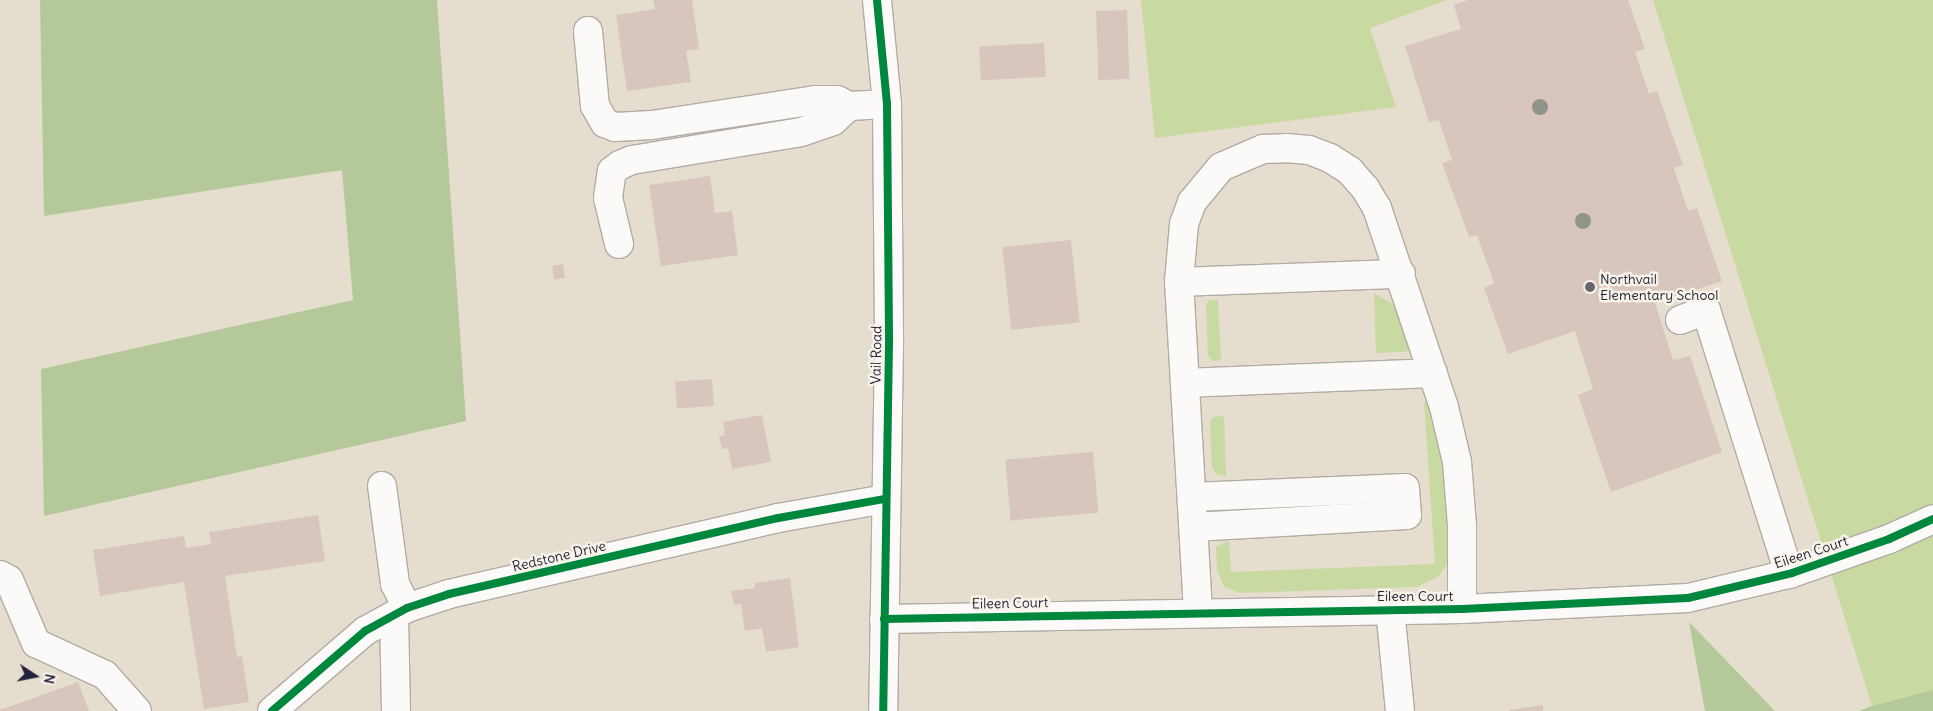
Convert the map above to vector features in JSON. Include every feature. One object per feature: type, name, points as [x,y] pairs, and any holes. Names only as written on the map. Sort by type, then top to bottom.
[{"type":"street","name":"Vail Road","points":[[877,0],[887,104],[889,343],[885,499],[884,711]]},
{"type":"street","points":[[588,31],[595,106],[605,123],[615,127],[652,125],[815,100],[837,100],[850,106],[887,104]]},
{"type":"street","points":[[619,244],[608,198],[612,171],[620,165],[632,160],[801,132],[833,121],[850,106]]},
{"type":"street","points":[[1198,611],[1179,282],[1184,224],[1205,184],[1222,167],[1241,156],[1263,149],[1286,148],[1309,150],[1330,158],[1350,171],[1365,188],[1376,208],[1401,274],[1433,373],[1456,462],[1462,526],[1462,609]]},
{"type":"street","points":[[1179,282],[1401,274]]},
{"type":"street","points":[[1680,320],[1706,310],[1788,574]]},
{"type":"street","points":[[1185,383],[1433,373]]},
{"type":"street","points":[[382,486],[400,612],[396,711]]},
{"type":"street","points":[[1192,497],[1405,488],[1407,515],[1193,527]]},
{"type":"street","name":"Redstone Drive","points":[[272,711],[365,630],[400,612],[449,594],[759,523],[885,499]]},
{"type":"street","name":"Eileen Court","points":[[884,619],[1198,611],[1462,609],[1688,598],[1788,574],[1889,539],[1933,518]]},
{"type":"street","points":[[0,575],[9,580],[36,643],[105,676],[137,711]]},
{"type":"street","points":[[1390,609],[1400,711]]},
{"type":"green space","points":[[40,0],[437,0],[466,421],[44,516],[41,369],[353,300],[342,170],[44,216]]},
{"type":"green space","points":[[1141,0],[1447,0],[1370,28],[1396,107],[1155,138]]},
{"type":"green space","points":[[1653,0],[1933,0],[1933,690],[1872,706]]},
{"type":"green space","points":[[1374,293],[1404,311],[1415,351],[1376,353]]},
{"type":"green space","points":[[1210,300],[1218,300],[1221,360],[1213,361],[1208,356],[1206,305]]},
{"type":"green space","points":[[1424,402],[1434,404],[1448,464],[1453,539],[1448,563],[1439,576],[1417,587],[1240,593],[1224,587],[1217,570],[1216,547],[1229,541],[1231,572],[1435,564]]},
{"type":"green space","points":[[1224,416],[1226,476],[1218,475],[1212,468],[1210,422],[1213,417]]},
{"type":"green space","points":[[1689,622],[1775,711],[1705,711]]},
{"type":"green space","points":[[1933,690],[1933,711],[1859,711],[1872,706]]},
{"type":"building","points":[[653,0],[692,0],[699,49],[686,51],[691,82],[627,91],[616,15],[655,9]]},
{"type":"building","points":[[1468,0],[1628,0],[1645,49],[1635,52],[1649,94],[1657,91],[1683,165],[1674,168],[1688,211],[1697,208],[1722,281],[1655,303],[1673,360],[1690,356],[1722,452],[1611,492],[1578,395],[1593,389],[1575,331],[1508,354],[1484,288],[1494,283],[1477,235],[1469,237],[1442,163],[1452,160],[1439,120],[1429,122],[1405,46],[1461,29],[1454,5]]},
{"type":"building","points":[[1127,10],[1129,79],[1098,80],[1096,11]]},
{"type":"building","points":[[1044,43],[1046,77],[981,80],[979,46]]},
{"type":"building","points":[[710,176],[715,213],[732,211],[738,255],[661,266],[649,185]]},
{"type":"building","points":[[1071,240],[1080,323],[1011,330],[1002,247]]},
{"type":"building","points":[[563,264],[565,278],[554,279],[552,266]]},
{"type":"building","points":[[712,379],[714,406],[677,409],[675,382]]},
{"type":"building","points":[[762,415],[771,462],[732,469],[728,448],[722,449],[719,436],[725,435],[723,422]]},
{"type":"building","points":[[1093,452],[1098,513],[1011,520],[1005,460]]},
{"type":"building","points":[[318,515],[325,561],[225,576],[237,657],[242,656],[249,702],[204,709],[184,582],[100,596],[93,550],[184,536],[186,548],[211,544],[209,532]]},
{"type":"building","points":[[790,578],[799,647],[766,652],[762,628],[745,631],[741,604],[734,605],[731,591],[755,588],[755,583]]},
{"type":"building","points":[[78,682],[89,711],[0,711],[0,710]]},
{"type":"building","points":[[1543,705],[1543,711],[1509,711],[1509,710]]},
{"type":"cycle path","points":[[877,0],[887,104],[889,343],[883,711]]},
{"type":"cycle path","points":[[272,711],[365,631],[407,608],[449,594],[778,518],[885,499]]},
{"type":"cycle path","points":[[884,619],[1462,609],[1688,598],[1792,573],[1889,539],[1933,519]]},
{"type":"place","name":"Northvail Elementary School","points":[[1590,287]]}]
